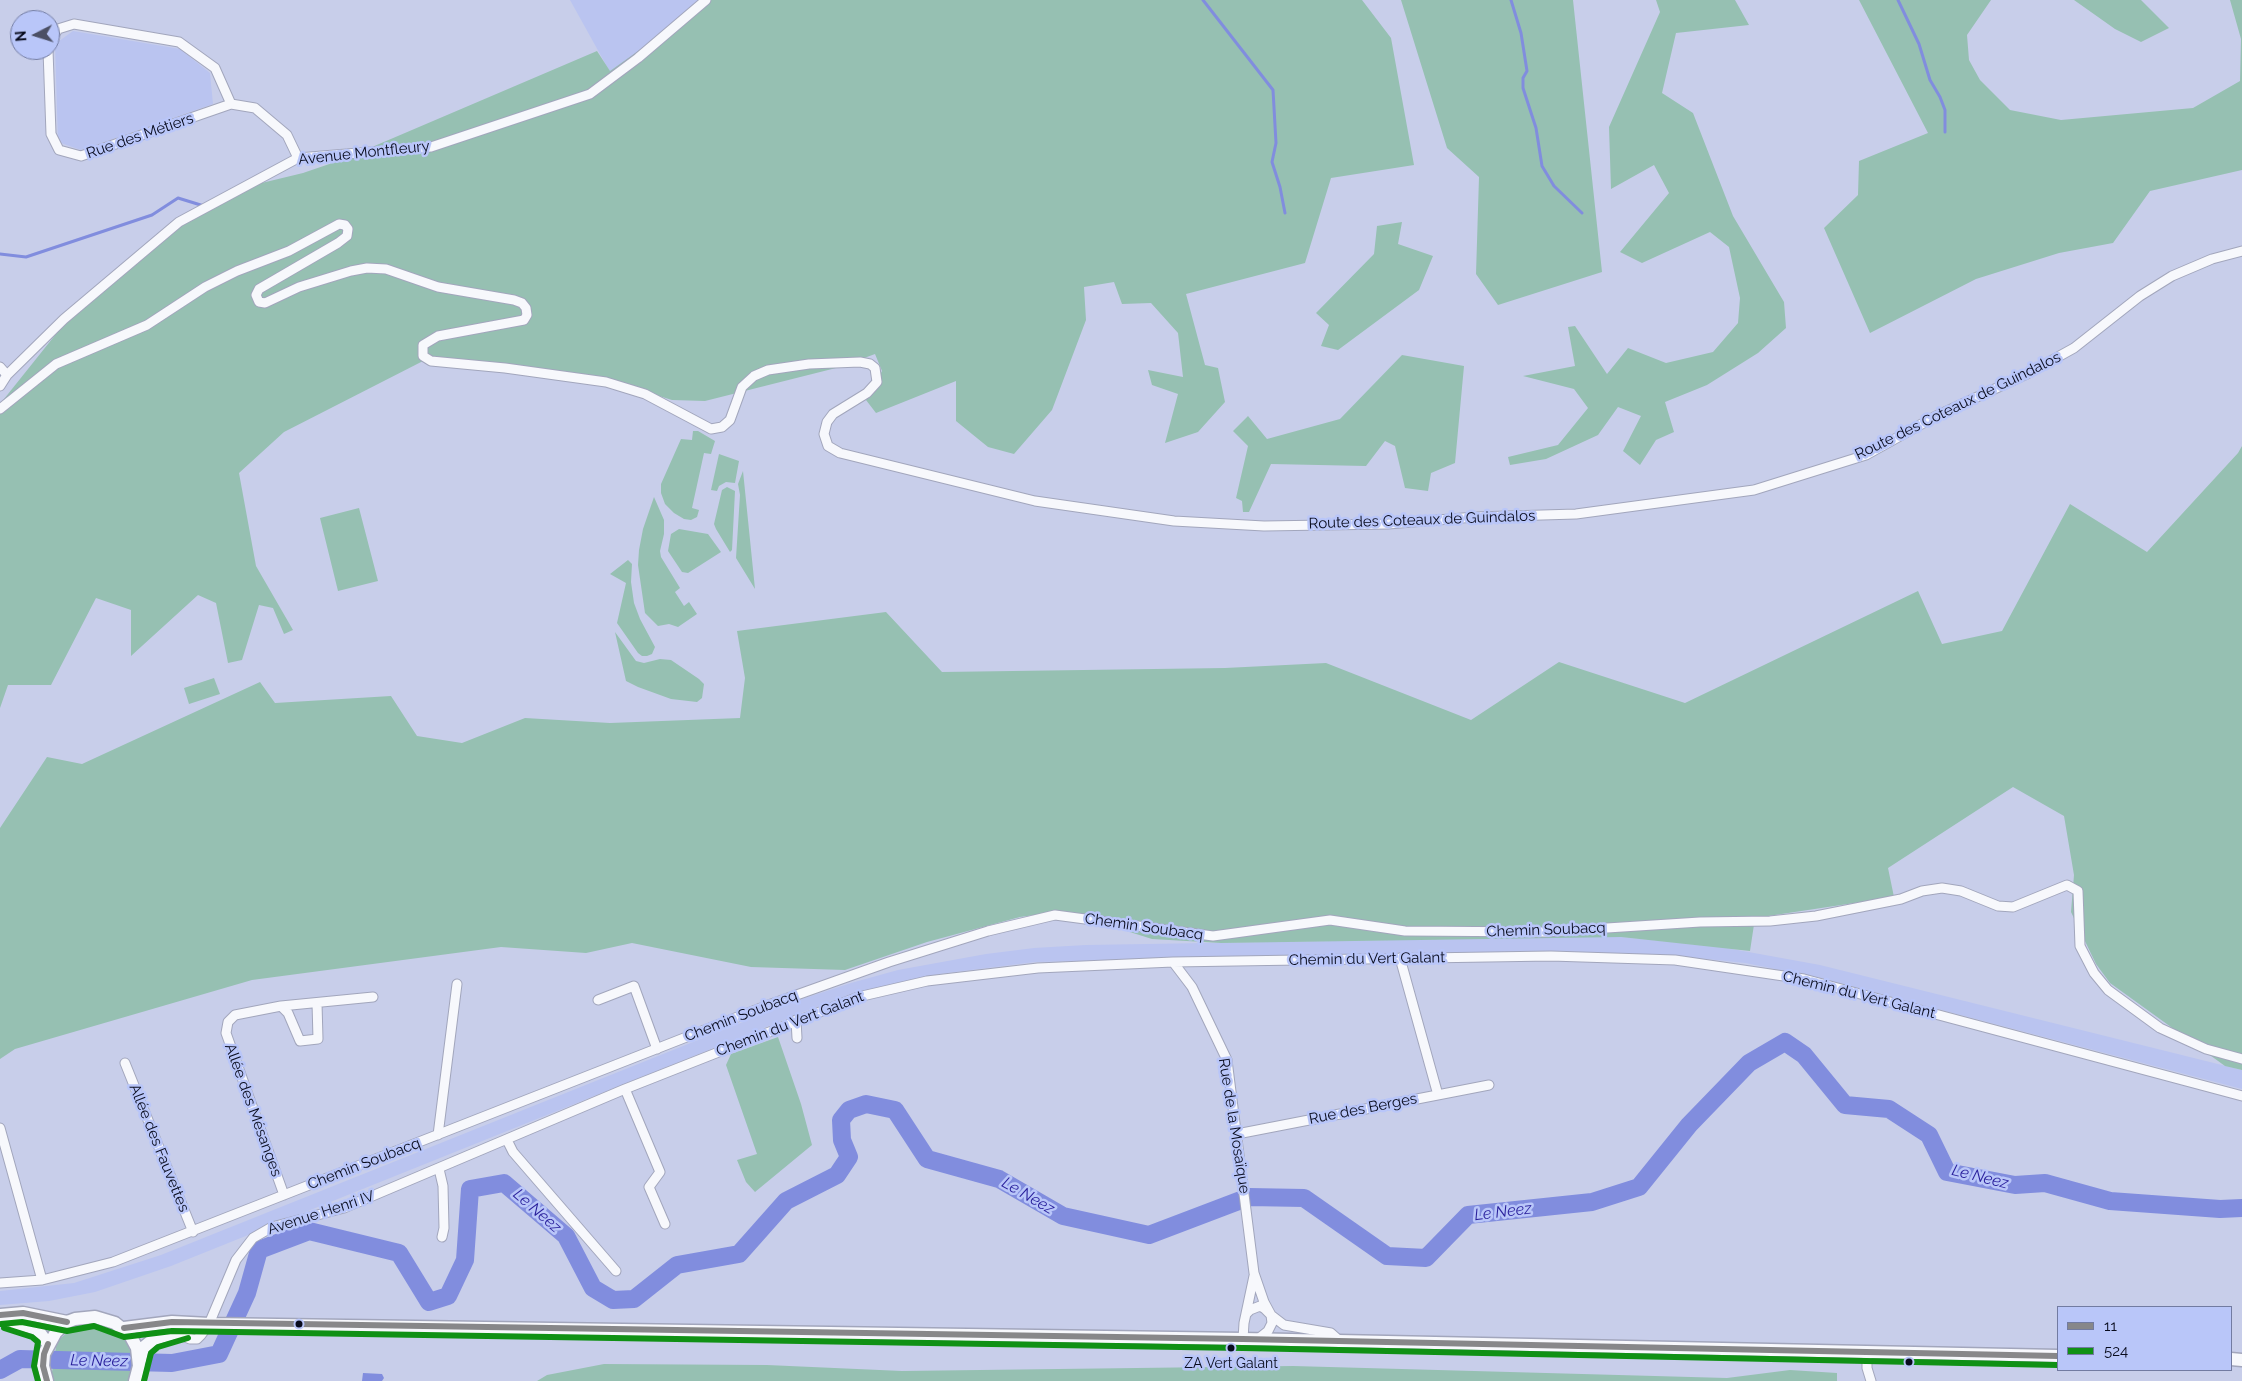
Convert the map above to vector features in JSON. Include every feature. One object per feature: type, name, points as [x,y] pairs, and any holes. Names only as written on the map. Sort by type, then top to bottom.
[{"type":"main road","points":[[0,1315],[23,1313],[67,1322],[95,1317],[115,1322],[127,1331],[137,1348],[139,1366]]},
{"type":"main road","points":[[0,1319],[37,1329],[45,1337],[48,1344]]},
{"type":"main road","points":[[46,1379],[44,1360],[48,1344],[56,1332],[67,1322]]},
{"type":"main road","points":[[127,1331],[172,1322],[1243,1339],[2057,1356]]},
{"type":"main road","points":[[135,1381],[143,1348],[154,1339],[215,1324]]},
{"type":"street","name":"Avenue Montfleury","points":[[0,386],[8,375],[64,319],[179,222],[298,158],[431,147],[590,94],[638,58],[706,0]]},
{"type":"street","points":[[60,28],[74,24],[179,42],[215,68],[231,104]]},
{"type":"street","name":"Rue des Métiers","points":[[48,60],[51,134],[59,150],[81,156],[231,104],[255,108],[287,135],[298,158]]},
{"type":"street","name":"Route des Coteaux de Guindalos","points":[[0,409],[56,364],[147,325],[205,288],[237,271],[289,251],[339,224],[345,225],[348,229],[347,236],[259,289],[256,295],[259,302],[265,303],[299,287],[367,268],[386,269],[438,288],[514,300],[522,303],[526,308],[527,315],[524,320],[438,336],[423,345],[423,356],[430,361],[505,368],[606,382],[645,394],[712,429],[722,427],[730,420],[742,388],[754,376],[768,370],[809,364],[860,362],[870,364],[875,368],[877,382],[867,393],[833,414],[827,422],[824,434],[828,446],[840,453],[1035,501],[1174,521],[1264,526],[1388,524],[1475,517],[1576,514],[1754,490],[1866,455],[1936,416],[2027,374],[2074,348],[2140,296],[2172,276],[2212,259],[2242,251]]},
{"type":"street","points":[[0,367],[8,375]]},
{"type":"street","name":"Chemin Soubacq","points":[[0,1283],[42,1280],[93,1269],[193,1232],[763,1007],[889,962],[988,931],[1055,915],[1214,936],[1330,920],[1405,931],[1545,932],[1700,922],[1770,921],[1816,916],[1901,899],[1942,888],[1961,891],[1998,906],[2013,907],[2067,885],[2078,891],[2080,946],[2094,973],[2108,990],[2160,1028],[2206,1049],[2242,1059]]},
{"type":"street","name":"Chemin du Vert Galant","points":[[507,1140],[625,1089],[858,997],[927,981],[1038,968],[1173,962],[1551,956],[1675,960],[1804,979],[2242,1096]]},
{"type":"street","points":[[1400,958],[1438,1095]]},
{"type":"street","name":"Rue de la Mosaïque","points":[[1173,962],[1192,987],[1226,1060],[1254,1273],[1259,1290],[1271,1315]]},
{"type":"street","points":[[438,1135],[457,984]]},
{"type":"street","points":[[598,1000],[634,986],[657,1049]]},
{"type":"street","name":"Allée des Mésanges","points":[[284,1195],[226,1033],[228,1022],[235,1015],[281,1006],[374,997]]},
{"type":"street","points":[[281,1006],[288,1013],[300,1042],[318,1039],[316,1002]]},
{"type":"street","points":[[796,1020],[797,1038]]},
{"type":"street","name":"Allée des Fauvettes","points":[[124,1063],[193,1232]]},
{"type":"street","name":"Rue des Berges","points":[[1237,1134],[1489,1085]]},
{"type":"street","points":[[625,1089],[660,1172],[649,1187],[665,1224]]},
{"type":"street","points":[[0,1128],[42,1280]]},
{"type":"street","points":[[507,1140],[513,1152],[616,1271]]},
{"type":"street","name":"Avenue Henri IV","points":[[215,1324],[236,1260],[253,1238],[272,1227],[296,1219],[344,1208],[507,1140]]},
{"type":"street","points":[[438,1169],[443,1186],[444,1228],[442,1237]]},
{"type":"street","name":"Rue de la Mosaïque","points":[[1243,1339],[1254,1273]]},
{"type":"street","points":[[1246,1314],[1260,1306],[1284,1325],[1331,1333],[1340,1341]]},
{"type":"street","points":[[1258,1340],[1268,1332],[1272,1323],[1271,1315]]},
{"type":"street","points":[[1867,1352],[1867,1368],[1871,1381]]},
{"type":"shaded area","points":[[570,0],[710,0],[610,72]]},
{"type":"shaded area","points":[[73,31],[180,49],[210,73],[213,104],[81,150],[58,142],[55,60],[60,60],[60,40]]},
{"type":"shaded area","points":[[1621,937],[1721,947],[1820,965],[2242,1070],[2242,1089],[1816,977],[1745,963],[1668,955],[1549,951],[1035,962],[939,974],[847,997],[811,1009],[171,1266],[95,1292],[49,1301],[0,1305],[0,1291],[74,1283],[161,1255],[793,1002],[898,970],[986,954],[1034,948],[1086,945]]},
{"type":"green space","points":[[710,0],[1362,0],[1391,38],[1414,165],[1331,178],[1305,263],[1186,294],[1205,365],[1218,368],[1225,402],[1198,432],[1165,443],[1178,394],[1152,385],[1148,370],[1183,377],[1178,333],[1151,303],[1122,304],[1114,282],[1084,287],[1086,320],[1052,410],[1014,454],[988,447],[956,421],[956,381],[876,413],[866,400],[882,371],[875,354],[840,367],[705,401],[672,400],[591,375],[425,360],[284,432],[239,473],[256,566],[293,630],[284,634],[273,608],[259,605],[242,660],[228,663],[216,603],[198,595],[131,656],[131,610],[96,598],[51,685],[8,685],[0,708],[0,404],[60,329],[182,222],[241,188],[303,173],[344,159],[597,51],[610,71]]},
{"type":"green space","points":[[1401,0],[1573,0],[1602,272],[1498,305],[1476,274],[1479,177],[1447,148]]},
{"type":"green space","points":[[1656,0],[1735,0],[1749,25],[1676,33],[1662,93],[1693,113],[1733,216],[1784,302],[1786,328],[1758,353],[1707,385],[1665,402],[1674,432],[1656,440],[1640,465],[1623,451],[1641,416],[1618,407],[1598,435],[1546,459],[1510,465],[1508,457],[1558,445],[1588,408],[1574,389],[1523,376],[1575,366],[1568,327],[1575,326],[1607,374],[1628,348],[1666,363],[1713,352],[1738,323],[1740,298],[1729,247],[1710,232],[1642,263],[1620,252],[1669,193],[1654,165],[1611,189],[1609,127],[1660,12]]},
{"type":"green space","points":[[1859,0],[1991,0],[1967,35],[1969,60],[1980,80],[2010,110],[2061,120],[2193,108],[2240,81],[2241,39],[2230,0],[2242,0],[2242,170],[2150,191],[2113,243],[2059,253],[1976,279],[1870,333],[1824,228],[1858,195],[1859,161],[1928,133]]},
{"type":"green space","points":[[2074,0],[2141,0],[2169,28],[2141,42],[2115,29]]},
{"type":"green space","points":[[1402,222],[1398,244],[1433,256],[1419,290],[1338,350],[1321,346],[1329,325],[1316,313],[1374,254],[1377,226]]},
{"type":"green space","points":[[1402,355],[1464,366],[1455,463],[1431,473],[1428,491],[1405,488],[1395,446],[1385,441],[1366,466],[1271,464],[1249,512],[1243,512],[1242,501],[1236,498],[1248,446],[1233,431],[1248,416],[1267,439],[1340,419]]},
{"type":"green space","points":[[693,431],[698,431],[715,441],[711,454],[704,453],[692,508],[699,510],[697,517],[691,520],[684,519],[674,513],[665,504],[661,493],[661,484],[681,439],[692,440]]},
{"type":"green space","points":[[2242,446],[2242,1070],[2225,1066],[2110,983],[2096,964],[2071,912],[2074,875],[2064,816],[2013,787],[1888,868],[1894,897],[1755,918],[1750,951],[1621,937],[1221,943],[1152,939],[1063,911],[1020,917],[927,942],[845,970],[751,967],[632,943],[586,953],[501,947],[252,980],[15,1049],[0,1059],[0,828],[47,757],[82,764],[260,682],[275,703],[391,696],[417,736],[462,743],[525,718],[610,723],[740,718],[745,678],[737,631],[886,612],[942,672],[1225,668],[1326,663],[1471,720],[1559,662],[1685,703],[1918,591],[1942,644],[2002,631],[2070,504],[2147,552],[2238,453]]},
{"type":"green space","points":[[719,454],[739,461],[735,483],[726,482],[719,486],[717,491],[711,490]]},
{"type":"green space","points":[[743,471],[755,589],[736,558],[740,495],[738,484]]},
{"type":"green space","points":[[727,487],[735,491],[732,550],[730,552],[714,524],[722,490]]},
{"type":"green space","points":[[654,497],[664,520],[661,557],[680,588],[675,592],[684,606],[689,602],[697,614],[678,627],[669,624],[658,626],[645,613],[638,565],[639,550],[643,529]]},
{"type":"green space","points":[[359,508],[378,581],[338,591],[320,518]]},
{"type":"green space","points":[[679,529],[708,534],[721,552],[688,573],[682,572],[668,551],[671,534]]},
{"type":"green space","points":[[628,560],[632,564],[631,582],[634,603],[655,647],[652,654],[647,656],[642,656],[638,653],[617,623],[626,583],[610,574]]},
{"type":"green space","points":[[615,632],[636,661],[644,663],[660,659],[671,660],[699,679],[704,684],[702,698],[697,702],[671,699],[626,681]]},
{"type":"green space","points":[[214,678],[220,694],[189,704],[184,688]]},
{"type":"green space","points":[[778,1037],[801,1104],[812,1145],[755,1192],[746,1182],[737,1160],[757,1154],[726,1065],[731,1054]]},
{"type":"green space","points":[[88,1323],[102,1324],[114,1330],[125,1340],[131,1352],[131,1376],[129,1381],[53,1381],[51,1378],[57,1341],[74,1327]]},
{"type":"green space","points":[[604,1364],[767,1365],[902,1371],[1293,1366],[1727,1378],[1790,1370],[1837,1373],[1837,1381],[537,1381],[547,1375]]},
{"type":"water","points":[[363,1373],[382,1374],[384,1378],[382,1381],[362,1381]]},
{"type":"waterway","points":[[1203,0],[1273,90],[1276,143],[1272,162],[1280,187],[1285,213]]},
{"type":"waterway","points":[[1511,0],[1521,33],[1527,71],[1523,78],[1523,88],[1536,128],[1542,166],[1554,186],[1582,213]]},
{"type":"waterway","points":[[1898,0],[1919,44],[1930,80],[1945,110],[1945,132]]},
{"type":"waterway","points":[[0,254],[26,257],[152,215],[178,198],[204,206]]},
{"type":"waterway","name":"Le Neez","points":[[0,1370],[20,1359],[172,1363],[219,1354],[247,1293],[259,1250],[309,1231],[399,1253],[429,1302],[448,1296],[465,1260],[470,1189],[504,1183],[566,1236],[593,1288],[613,1300],[634,1299],[677,1265],[739,1254],[786,1201],[837,1175],[849,1157],[842,1140],[841,1120],[849,1110],[866,1104],[895,1110],[927,1159],[999,1179],[1063,1216],[1149,1235],[1249,1197],[1304,1198],[1387,1256],[1426,1258],[1468,1215],[1592,1202],[1639,1187],[1689,1125],[1749,1063],[1785,1042],[1804,1055],[1845,1105],[1889,1109],[1929,1135],[1947,1172],[2015,1185],[2045,1183],[2110,1201],[2220,1209],[2242,1208]]},
{"type":"transit line","name":"11","points":[[0,1315],[23,1313],[67,1322]]},
{"type":"transit line","name":"524","points":[[1,1324],[22,1322],[67,1331],[94,1326],[124,1337],[172,1331],[1243,1348],[2057,1365]]},
{"type":"transit line","name":"11","points":[[124,1328],[172,1322],[1243,1339],[2057,1356]]},
{"type":"transit line","name":"524","points":[[4,1328],[32,1337],[38,1342],[34,1366],[38,1381]]},
{"type":"transit line","name":"524","points":[[144,1381],[151,1353],[158,1347],[188,1338]]},
{"type":"transit line","name":"11","points":[[47,1381],[43,1366],[44,1354],[48,1344]]},
{"type":"place","name":"ZA Vert Galant","points":[[1231,1348]]}]
